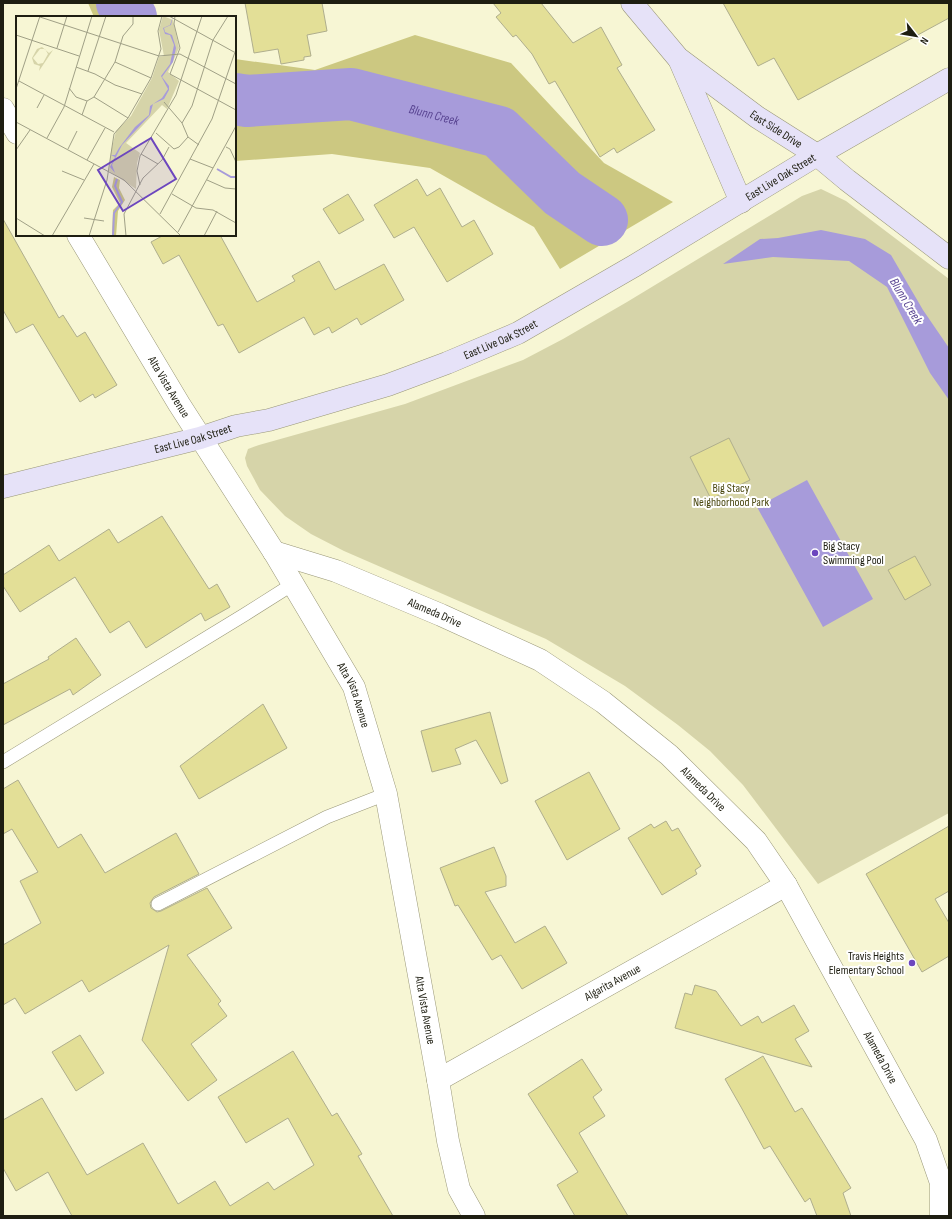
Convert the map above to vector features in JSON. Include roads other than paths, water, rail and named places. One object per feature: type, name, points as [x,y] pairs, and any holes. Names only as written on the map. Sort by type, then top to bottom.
[{"type":"street","name":"East Side Drive","points":[[632,3],[678,58],[757,116],[817,155],[847,180],[949,258]]},
{"type":"street","points":[[678,58],[741,202]]},
{"type":"street","name":"East Live Oak Street","points":[[3,487],[200,438],[236,426],[269,420],[388,385],[447,363],[512,336],[628,270],[817,155],[949,79]]},
{"type":"street","points":[[3,109],[16,131]]},
{"type":"street","name":"Alta Vista Avenue","points":[[79,236],[200,438],[274,552],[354,686],[386,794],[448,1141],[460,1189],[474,1216]]},
{"type":"street","name":"Alameda Drive","points":[[274,552],[336,571],[441,615],[540,660],[603,702],[669,755],[756,841],[786,885],[926,1140],[941,1183],[941,1216]]},
{"type":"street","name":"Algarita Avenue","points":[[438,1080],[786,885]]},
{"type":"lane","points":[[3,762],[238,620],[293,584]]},
{"type":"lane","points":[[158,904],[327,817],[386,794]]},
{"type":"water","points":[[821,230],[865,239],[891,255],[923,310],[949,348],[949,400],[930,373],[887,287],[849,261],[773,257],[723,264],[760,239],[778,238]]},
{"type":"water","name":"Big Stacy Swimming Pool","points":[[807,480],[873,599],[823,627],[757,507]]},
{"type":"waterway","name":"Blunn Creek","points":[[122,3],[130,16]]},
{"type":"waterway","name":"Blunn Creek","points":[[236,99],[247,101],[351,94],[499,132],[562,193],[602,220]]},
{"type":"place","name":"Big Stacy Swimming Pool","points":[[815,553]]},
{"type":"place","name":"Travis Heights Elementary School","points":[[912,963]]},
{"type":"park label","name":"Big Stacy Neighborhood Park","points":[[731,495]]}]
